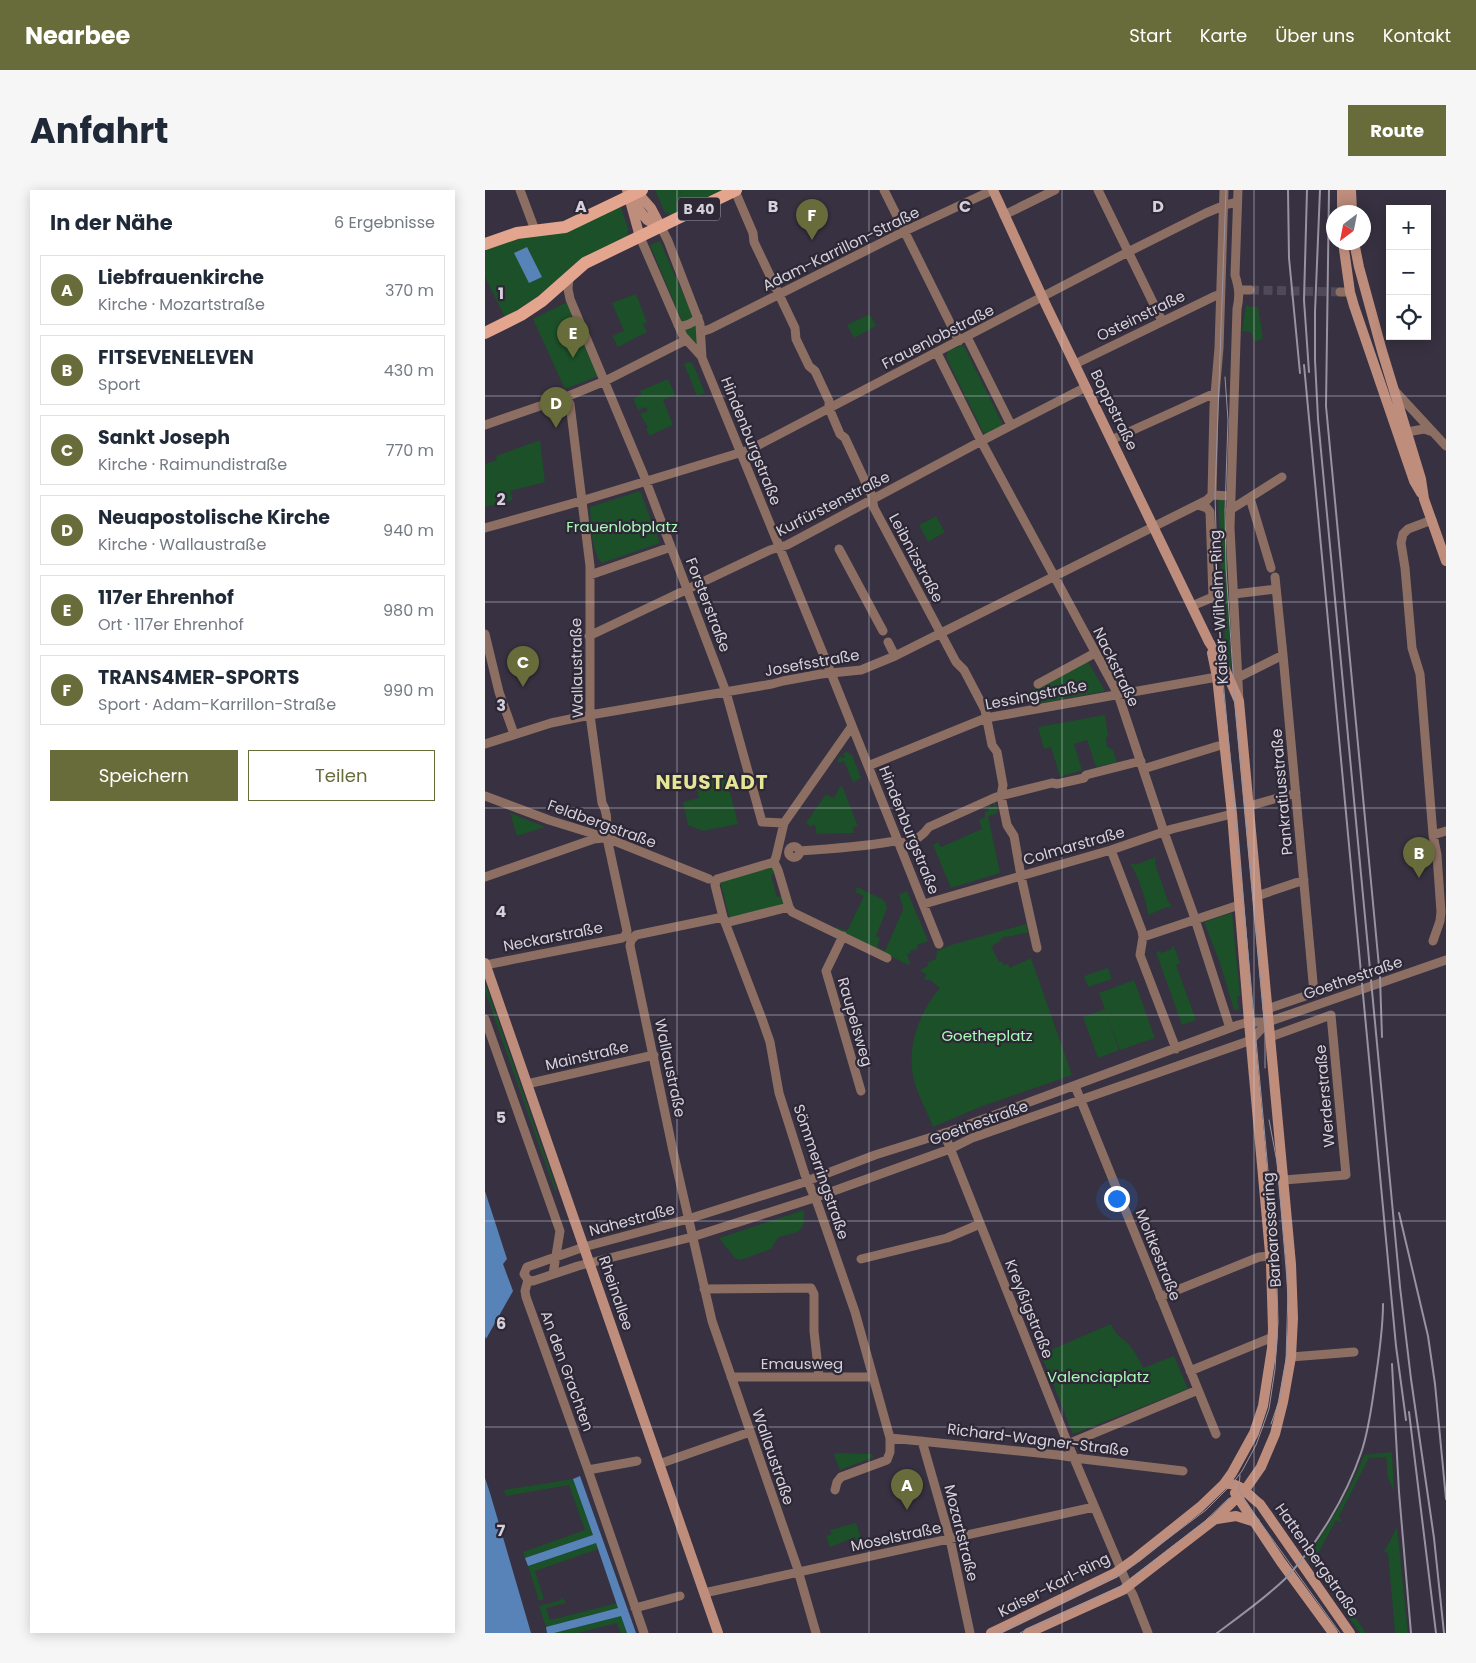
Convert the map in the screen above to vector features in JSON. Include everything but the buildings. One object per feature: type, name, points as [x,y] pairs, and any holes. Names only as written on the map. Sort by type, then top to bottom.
[{"type":"main road","name":"B 40","points":[[485,333],[526,312],[546,298],[585,263],[735,190]]},
{"type":"main road","points":[[485,244],[535,230],[565,227],[634,192]]},
{"type":"street","points":[[520,190],[535,230]]},
{"type":"street","name":"Leibnizstraße","points":[[735,190],[753,232],[753,242],[795,328],[796,339],[809,366],[815,371],[829,401],[829,408],[840,434],[845,438],[871,494],[874,508],[940,634],[956,662],[964,670],[985,710],[992,745],[997,752],[1003,785],[1001,796],[1007,825],[1014,836],[1037,948]]},
{"type":"street","points":[[884,190],[1011,425]]},
{"type":"street","name":"Adam-Karrillon-Straße","points":[[701,332],[780,295],[905,231],[993,190]]},
{"type":"street","name":"Boppstraße","points":[[993,190],[1111,440],[1209,642],[1221,660],[1239,701]]},
{"type":"street","points":[[1004,215],[1055,190]]},
{"type":"street","points":[[1098,190],[1162,321]]},
{"type":"street","points":[[1224,190],[1217,295],[1219,348],[1215,393],[1212,495],[1230,496]]},
{"type":"street","name":"Kaiser-Wilhelm-Ring","points":[[1238,190],[1235,275],[1239,290],[1234,375],[1230,510],[1239,701],[1269,1022]]},
{"type":"street","points":[[1341,190],[1342,205]]},
{"type":"street","points":[[1351,190],[1352,205]]},
{"type":"street","points":[[634,192],[651,208],[668,241],[698,316],[702,358]]},
{"type":"street","points":[[634,192],[640,237],[678,326],[686,340],[702,358]]},
{"type":"street","name":"Frauenlobstraße","points":[[646,482],[741,453],[1043,298],[1128,252],[1223,206],[1237,202]]},
{"type":"street","points":[[1343,250],[1345,292],[1414,481],[1424,499],[1446,561]]},
{"type":"street","points":[[1356,250],[1421,479],[1424,499]]},
{"type":"street","name":"Forsterstraße","points":[[569,277],[567,289],[570,299],[646,482],[726,692],[762,822],[784,823]]},
{"type":"street","points":[[1239,290],[1251,290]]},
{"type":"street","name":"Osteinstraße","points":[[1075,364],[1217,295]]},
{"type":"street","points":[[678,326],[695,320],[698,316]]},
{"type":"street","points":[[485,425],[566,397],[605,381],[686,340]]},
{"type":"street","name":"Nackstraße","points":[[937,353],[981,441],[1118,694],[1230,1028]]},
{"type":"street","name":"Hindenburgstraße","points":[[702,358],[939,944]]},
{"type":"street","name":"Kurfürstenstraße","points":[[589,636],[770,550],[787,545],[1086,387]]},
{"type":"street","points":[[1394,389],[1446,446]]},
{"type":"street","points":[[1111,440],[1215,393]]},
{"type":"street","name":"Wallaustraße","points":[[566,397],[570,404],[590,576],[590,715],[607,819],[607,838],[688,1219],[712,1321],[798,1572],[815,1633]]},
{"type":"street","points":[[1393,422],[1407,432],[1424,429],[1433,432]]},
{"type":"street","points":[[1230,510],[1283,476]]},
{"type":"street","points":[[485,528],[646,482]]},
{"type":"street","name":"Josefsstraße","points":[[485,744],[551,723],[590,715],[831,673],[861,670],[940,634],[1198,505],[1212,495]]},
{"type":"street","points":[[1250,498],[1271,568]]},
{"type":"street","name":"Kaiser-Wilhelm-Ring","points":[[1192,606],[1213,597],[1210,512],[1207,508],[1198,505]]},
{"type":"street","points":[[1432,520],[1408,529],[1403,534],[1401,543],[1412,648],[1420,674],[1433,835],[1437,855],[1441,921],[1433,941]]},
{"type":"street","points":[[590,576],[671,547]]},
{"type":"street","points":[[839,549],[883,632]]},
{"type":"street","name":"Pankratiusstraße","points":[[1275,577],[1314,993]]},
{"type":"street","points":[[1234,594],[1277,588]]},
{"type":"street","points":[[485,634],[499,692],[513,734]]},
{"type":"street","points":[[888,642],[895,656]]},
{"type":"street","name":"Boppstraße","points":[[1209,642],[1217,676]]},
{"type":"street","points":[[1038,684],[1095,653]]},
{"type":"street","points":[[1239,677],[1283,655]]},
{"type":"street","name":"Kaiser-Wilhelm-Ring","points":[[1217,676],[1232,814],[1249,1022]]},
{"type":"street","name":"Lessingstraße","points":[[868,766],[986,718],[1217,676]]},
{"type":"street","points":[[852,726],[784,823],[774,862],[791,912],[887,958]]},
{"type":"street","points":[[799,851],[850,848],[890,841],[899,844],[908,842],[923,835],[929,827],[1001,796],[1052,782],[1057,784],[1076,780],[1084,778],[1086,775],[1142,765],[1218,746]]},
{"type":"street","points":[[1249,806],[1296,793]]},
{"type":"street","name":"Feldbergstraße","points":[[485,796],[549,820],[607,838],[709,879]]},
{"type":"street","name":"Colmarstraße","points":[[924,904],[1111,850],[1164,832],[1232,814]]},
{"type":"street","points":[[1433,835],[1446,831]]},
{"type":"street","points":[[485,876],[595,839],[607,838]]},
{"type":"street","points":[[1111,850],[1143,937],[1140,955],[1176,1049]]},
{"type":"street","name":"Sömmerringstraße","points":[[774,862],[717,879],[715,885],[724,920],[770,1042],[779,1093],[855,1312],[890,1438]]},
{"type":"street","points":[[1257,896],[1304,880]]},
{"type":"street","points":[[1143,937],[1239,905]]},
{"type":"street","name":"Neckarstraße","points":[[485,964],[789,907]]},
{"type":"street","name":"Raupelsweg","points":[[843,936],[826,972],[861,1090]]},
{"type":"street","name":"Goethestraße","points":[[688,1219],[808,1181],[875,1154],[944,1133],[1230,1028],[1249,1022],[1269,1022],[1446,960]]},
{"type":"street","name":"Rheinallee","points":[[485,964],[718,1633]]},
{"type":"street","name":"Goethestraße","points":[[1267,1009],[1314,993]]},
{"type":"street","name":"Goethestraße","points":[[1270,1037],[1331,1015]]},
{"type":"street","name":"Werderstraße","points":[[1283,1180],[1346,1175],[1331,1015]]},
{"type":"street","points":[[485,1019],[560,1231],[553,1274]]},
{"type":"street","name":"Barbarossaring","points":[[1232,1473],[1253,1433],[1263,1406],[1273,1337],[1271,1256],[1249,1022]]},
{"type":"street","name":"Goethestraße","points":[[693,1241],[950,1149],[972,1138],[1251,1040],[1269,1022]]},
{"type":"street","name":"Barbarossaring","points":[[1261,1467],[1275,1434],[1289,1375],[1293,1318],[1291,1264],[1269,1022]]},
{"type":"street","name":"Mainstraße","points":[[527,1084],[654,1055]]},
{"type":"street","name":"Moltkestraße","points":[[1075,1086],[1216,1434]]},
{"type":"street","name":"Kreyßigstraße","points":[[944,1133],[1068,1444],[1147,1633]]},
{"type":"street","name":"Nahestraße","points":[[584,1247],[688,1219]]},
{"type":"street","points":[[861,1259],[947,1238],[980,1224]]},
{"type":"street","name":"Nahestraße","points":[[589,1263],[693,1241]]},
{"type":"street","name":"An den Grachten","points":[[584,1247],[527,1267],[524,1274],[528,1280],[525,1291],[643,1633]]},
{"type":"street","points":[[1160,1297],[1259,1257],[1271,1256]]},
{"type":"street","points":[[528,1280],[533,1281],[589,1263]]},
{"type":"street","points":[[704,1289],[811,1288],[813,1291],[814,1331],[819,1377]]},
{"type":"street","points":[[1190,1371],[1273,1337]]},
{"type":"street","points":[[1291,1357],[1354,1352]]},
{"type":"street","name":"Emausweg","points":[[731,1378],[873,1377]]},
{"type":"street","points":[[1068,1444],[1198,1390]]},
{"type":"street","points":[[659,1464],[750,1432]]},
{"type":"street","points":[[835,1490],[837,1482],[841,1478],[887,1460],[890,1452],[890,1438]]},
{"type":"street","name":"Richard-Wagner-Straße","points":[[890,1438],[1059,1455],[1183,1471]]},
{"type":"street","name":"Mozartstraße","points":[[921,1441],[950,1539],[970,1633]]},
{"type":"street","points":[[588,1470],[637,1461]]},
{"type":"street","points":[[1260,1504],[1257,1493],[1261,1467]]},
{"type":"street","name":"Kaiser-Karl-Ring","points":[[1028,1633],[1117,1593],[1128,1586],[1213,1520],[1241,1494],[1261,1467]]},
{"type":"street","name":"Kaiser-Karl-Ring","points":[[991,1633],[1110,1576],[1228,1484],[1232,1473]]},
{"type":"street","points":[[1228,1484],[1241,1494],[1255,1522]]},
{"type":"street","name":"Hattenbergstraße","points":[[1241,1494],[1260,1504],[1350,1633]]},
{"type":"street","name":"Moselstraße","points":[[704,1593],[1094,1507]]},
{"type":"street","name":"Hattenbergstraße","points":[[1213,1520],[1236,1516],[1255,1522],[1281,1562],[1333,1633]]},
{"type":"street","points":[[635,1608],[680,1596]]},
{"type":"green space","points":[[655,190],[724,190],[670,216],[668,212],[665,213]]},
{"type":"green space","points":[[620,206],[629,230],[627,232],[629,236],[556,281],[534,299],[505,317],[485,277],[485,249]]},
{"type":"green space","points":[[660,241],[697,323],[698,345],[690,341],[650,245]]},
{"type":"green space","points":[[636,294],[647,322],[643,324],[647,332],[618,347],[612,336],[624,331],[612,303]]},
{"type":"green space","points":[[569,301],[601,375],[565,389],[533,319]]},
{"type":"green space","points":[[1246,305],[1258,307],[1263,338],[1255,342],[1251,332],[1242,331]]},
{"type":"green space","points":[[870,314],[876,326],[854,338],[847,325]]},
{"type":"green space","points":[[962,345],[1002,423],[1002,426],[986,434],[983,432],[946,357],[948,351]]},
{"type":"green space","points":[[689,362],[693,364],[705,393],[697,396],[683,364]]},
{"type":"green space","points":[[668,379],[675,395],[663,400],[673,425],[649,436],[646,429],[648,428],[640,414],[648,411],[646,407],[638,410],[633,399],[641,395],[640,391]]},
{"type":"green space","points":[[540,440],[545,482],[510,491],[513,500],[485,507],[485,464],[497,460],[496,456]]},
{"type":"green space","name":"Frauenlobplatz","points":[[640,491],[660,543],[602,563],[598,558],[594,545],[590,507]]},
{"type":"green space","points":[[1218,497],[1224,497],[1231,667],[1226,666]]},
{"type":"green space","points":[[936,516],[945,532],[928,542],[919,525]]},
{"type":"green space","points":[[1087,660],[1105,691],[1032,705],[1028,692]]},
{"type":"green space","points":[[1105,715],[1108,736],[1106,739],[1107,747],[1113,750],[1117,762],[1096,767],[1087,740],[1074,744],[1082,770],[1060,777],[1051,747],[1044,749],[1038,727]]},
{"type":"green space","points":[[847,752],[852,755],[861,778],[853,782],[844,761],[838,763],[840,756],[843,758],[845,756],[842,753]]},
{"type":"green space","points":[[725,771],[738,824],[703,831],[688,825],[683,802],[699,798],[695,779]]},
{"type":"green space","points":[[842,786],[858,826],[853,827],[854,833],[816,834],[816,827],[813,824],[811,827],[806,823],[826,794],[834,798]]},
{"type":"green space","points":[[995,801],[998,813],[988,816],[1000,873],[951,888],[933,845],[938,842],[941,847],[982,829],[979,820],[985,817],[985,812],[989,810],[987,806],[989,803],[991,808],[994,807],[993,802]]},
{"type":"green space","points":[[510,813],[545,827],[517,836]]},
{"type":"green space","points":[[1156,857],[1155,864],[1168,901],[1172,906],[1148,915],[1142,888],[1130,864],[1134,863],[1135,865]]},
{"type":"green space","points":[[774,866],[777,874],[771,875],[777,897],[783,896],[786,905],[730,920],[721,884],[722,881]]},
{"type":"green space","points":[[857,887],[884,900],[887,908],[876,936],[880,938],[877,947],[885,951],[903,910],[899,895],[907,891],[928,941],[917,945],[917,949],[907,954],[910,963],[908,965],[836,928],[847,931],[864,896],[855,892]]},
{"type":"green space","points":[[1232,913],[1240,996],[1237,997],[1239,1010],[1234,1010],[1220,963],[1204,922]]},
{"type":"green space","name":"Goetheplatz","points":[[1026,924],[1028,933],[1003,937],[999,942],[991,946],[999,962],[1002,962],[1004,965],[1008,964],[1010,968],[1031,958],[1072,1075],[980,1107],[933,1127],[914,1082],[912,1052],[921,1018],[940,988],[930,980],[924,980],[926,974],[920,971],[928,966],[927,963],[936,959],[937,951],[951,945]]},
{"type":"green space","points":[[1174,946],[1180,963],[1176,965],[1196,1020],[1182,1025],[1156,952],[1160,951],[1161,953],[1172,949],[1171,947]]},
{"type":"green space","points":[[1108,968],[1112,979],[1088,987],[1084,976]]},
{"type":"green space","points":[[1134,980],[1155,1038],[1120,1050],[1107,1016],[1119,1050],[1098,1058],[1083,1017],[1105,1009],[1099,993]]},
{"type":"green space","points":[[485,982],[557,1190],[555,1191],[485,991]]},
{"type":"green space","points":[[804,1210],[803,1224],[799,1231],[778,1237],[771,1249],[741,1260],[735,1258],[719,1238]]},
{"type":"green space","name":"Valenciaplatz","points":[[1111,1324],[1115,1332],[1132,1349],[1143,1368],[1174,1356],[1188,1389],[1073,1434],[1041,1354]]},
{"type":"green space","points":[[1392,1452],[1394,1491],[1388,1478],[1386,1457],[1369,1458],[1339,1516],[1341,1521],[1336,1520],[1315,1559],[1319,1563],[1312,1565],[1307,1557],[1339,1508],[1364,1455]]},
{"type":"green space","points":[[836,1453],[872,1454],[874,1457],[840,1470],[834,1455]]},
{"type":"green space","points":[[573,1479],[593,1535],[525,1558],[523,1552],[585,1530],[569,1485],[506,1496],[504,1490]]},
{"type":"green space","points":[[856,1523],[864,1546],[859,1547],[855,1537],[830,1547],[826,1536],[832,1534],[830,1530]]},
{"type":"green space","points":[[1397,1527],[1408,1633],[1395,1633],[1388,1553],[1384,1552]]},
{"type":"green space","points":[[596,1542],[598,1549],[535,1571],[544,1599],[539,1601],[528,1566]]},
{"type":"green space","points":[[1328,1575],[1331,1577],[1329,1580],[1366,1633],[1360,1633],[1320,1576]]},
{"type":"green space","points":[[563,1598],[566,1603],[546,1608],[550,1620],[617,1603],[618,1608],[546,1627],[539,1606]]},
{"type":"green space","points":[[621,1615],[627,1633],[621,1633],[617,1623],[577,1633],[554,1633]]},
{"type":"water","points":[[527,247],[542,277],[529,283],[514,253]]},
{"type":"water","points":[[485,1191],[507,1259],[503,1264],[513,1291],[486,1339],[485,1336]]},
{"type":"water","points":[[580,1476],[636,1633],[627,1633],[621,1616],[554,1633],[547,1633],[546,1627],[618,1608],[596,1543],[528,1566],[525,1558],[593,1535],[573,1479]]},
{"type":"water","points":[[485,1478],[490,1493],[531,1633],[485,1633]]},
{"type":"tunnel","points":[[1250,290],[1340,292]]},
{"type":"tram line","points":[[999,1633],[1122,1573],[1206,1510],[1242,1471],[1256,1445],[1269,1409],[1275,1369],[1278,1322],[1277,1286],[1219,636],[1215,495],[1226,190]]},
{"type":"tram line","points":[[1225,377],[1228,420],[1225,511],[1226,568],[1235,703],[1265,1027],[1265,1068]]},
{"type":"tram line","points":[[1269,1120],[1277,1162],[1288,1291],[1286,1361],[1279,1401],[1271,1424]]},
{"type":"tram line","points":[[1240,1475],[1239,1487],[1242,1497],[1340,1633]]},
{"type":"tram line","points":[[1020,1633],[1121,1586],[1204,1522],[1229,1498]]},
{"type":"railway","points":[[1288,190],[1289,258],[1300,373]]},
{"type":"railway","points":[[1307,190],[1304,300],[1309,372]]},
{"type":"railway","points":[[1320,190],[1315,312],[1318,419],[1400,1287],[1434,1538],[1444,1633]]},
{"type":"railway","points":[[1329,190],[1326,406],[1380,977],[1382,1037]]},
{"type":"railway","points":[[1304,365],[1396,1346],[1406,1420]]},
{"type":"railway","points":[[1399,1213],[1428,1336],[1435,1384],[1446,1499]]},
{"type":"railway","points":[[1217,1633],[1285,1579],[1319,1536],[1339,1503],[1355,1470],[1366,1438],[1380,1347],[1383,1304]]},
{"type":"railway","points":[[1392,1364],[1399,1492],[1411,1633]]},
{"type":"railway","points":[[1409,1412],[1436,1633]]},
{"type":"place","name":"TRANS4MER-SPORTS","points":[[812,240]]},
{"type":"place","name":"117er Ehrenhof","points":[[573,358]]},
{"type":"place","name":"Neuapostolische Kirche","points":[[556,428]]},
{"type":"place","name":"Sankt Joseph","points":[[523,687]]},
{"type":"place","name":"FITSEVENELEVEN","points":[[1419,878]]},
{"type":"place","name":"Liebfrauenkirche","points":[[907,1510]]},
{"type":"district","name":"NEUSTADT","points":[[712,782]]}]
